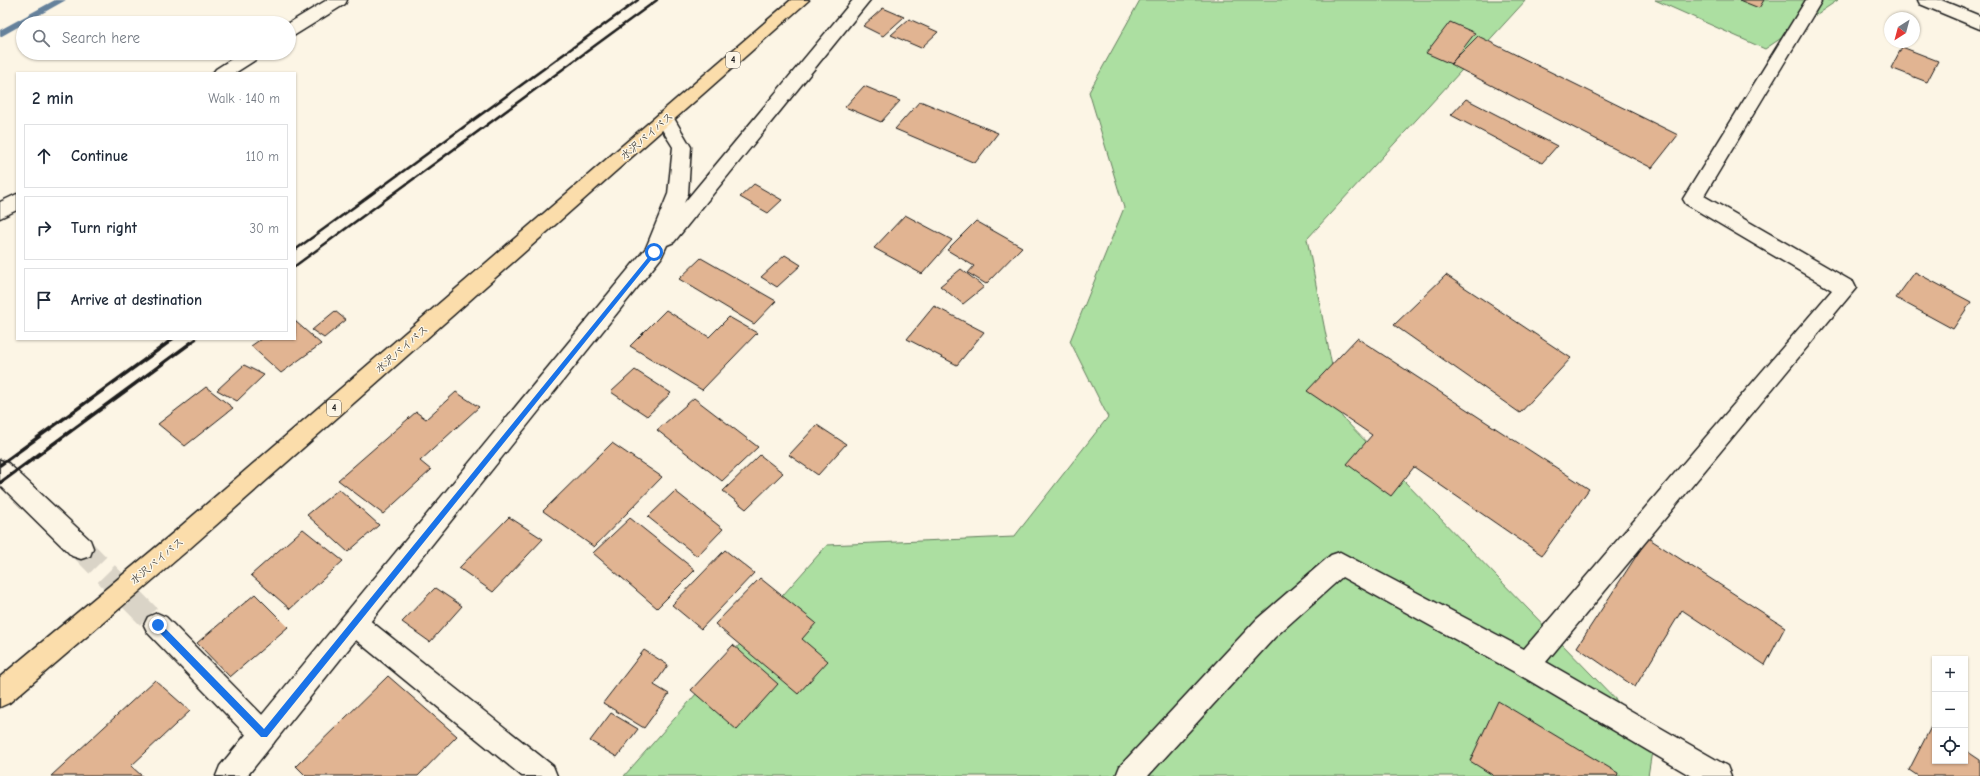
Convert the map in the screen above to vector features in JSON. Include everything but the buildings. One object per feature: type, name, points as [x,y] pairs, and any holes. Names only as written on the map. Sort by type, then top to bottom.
[{"type":"highway","name":"水沢バイパス","points":[[0,694],[181,541],[801,0]]},
{"type":"street","points":[[296,27],[339,0]]},
{"type":"street","points":[[230,776],[654,252],[724,171],[817,52],[862,0]]},
{"type":"street","points":[[1527,664],[1846,288],[1693,199],[1814,0]]},
{"type":"street","points":[[1926,0],[1980,23]]},
{"type":"street","points":[[224,72],[243,60]]},
{"type":"street","points":[[654,252],[678,194],[682,147],[665,120]]},
{"type":"street","points":[[0,212],[16,202]]},
{"type":"street","points":[[0,470],[81,548]]},
{"type":"street","points":[[1130,776],[1266,628],[1340,563],[1527,664],[1717,776]]},
{"type":"street","points":[[354,623],[542,776]]},
{"type":"street","points":[[158,625],[264,735]]},
{"type":"green space","points":[[1140,0],[1526,0],[1307,239],[1342,417],[1654,739],[1648,776],[624,776],[827,545],[1014,537],[1108,417],[1070,341],[1124,208],[1089,92]]},
{"type":"green space","points":[[1655,0],[1838,0],[1765,49]]},
{"type":"waterway","points":[[33,16],[62,0]]},
{"type":"waterway","points":[[0,34],[16,25]]},
{"type":"tunnel","points":[[81,548],[157,625]]},
{"type":"railway","points":[[296,249],[638,0]]},
{"type":"railway","points":[[296,265],[657,0]]},
{"type":"railway","points":[[167,343],[172,340]]},
{"type":"railway","points":[[190,343],[194,340]]},
{"type":"railway","points":[[0,465],[169,342]]},
{"type":"railway","points":[[0,483],[192,342]]},
{"type":"route","points":[[158,625],[264,735],[654,252]]}]
